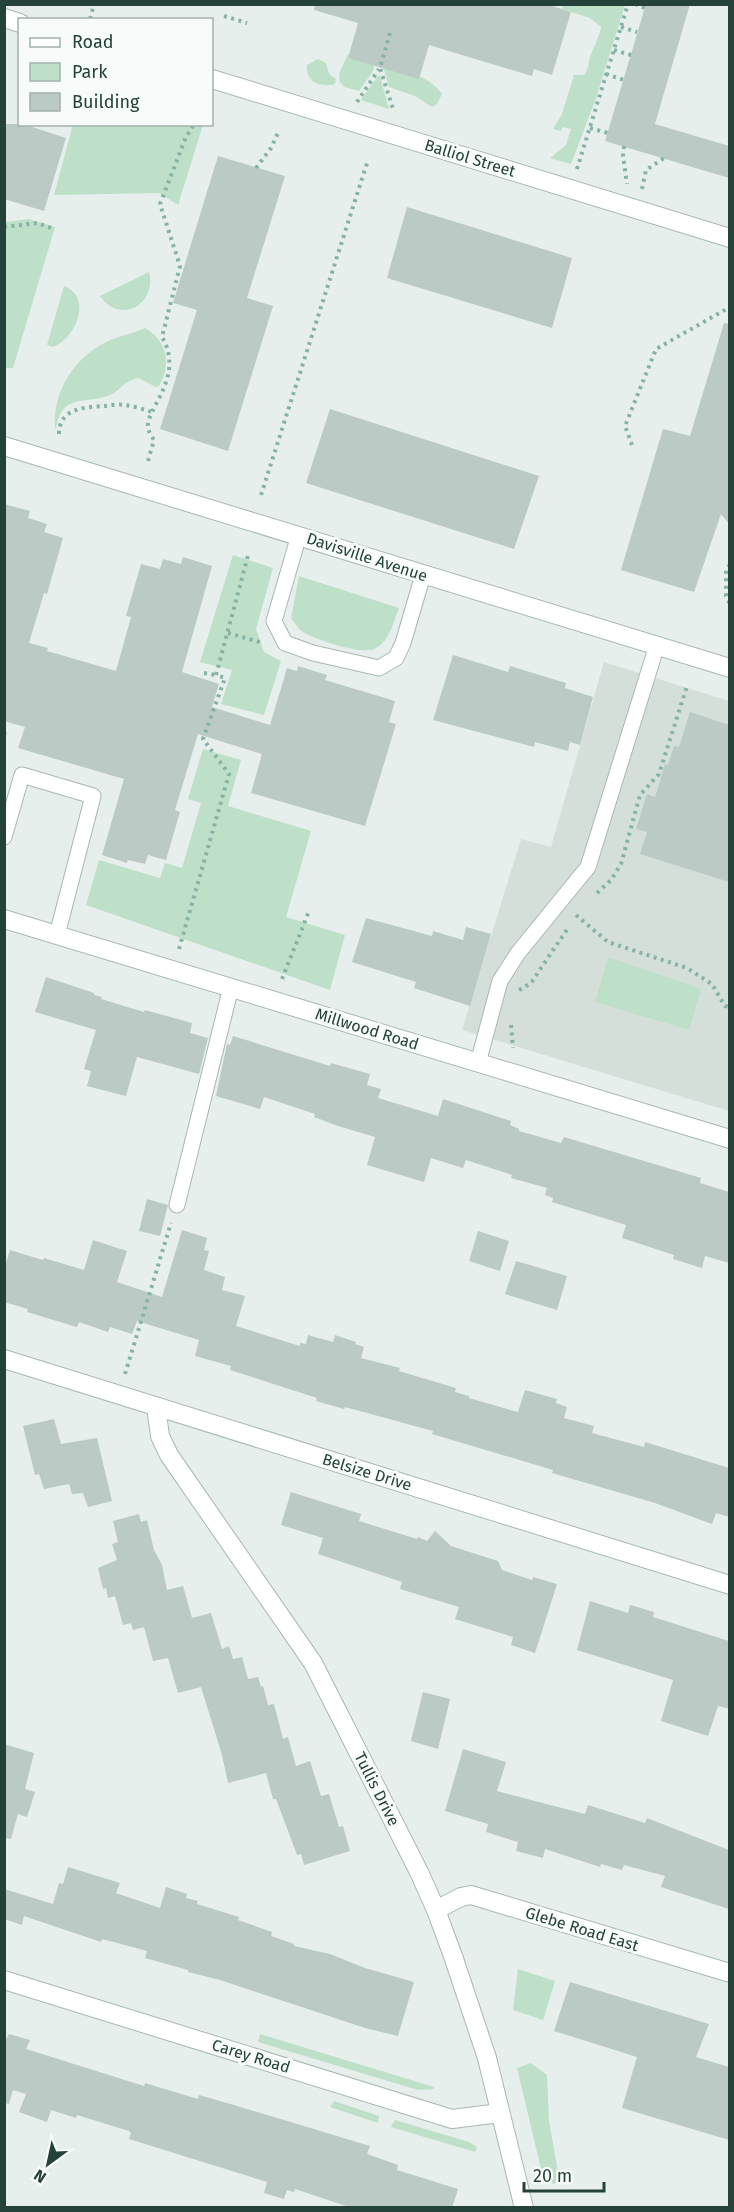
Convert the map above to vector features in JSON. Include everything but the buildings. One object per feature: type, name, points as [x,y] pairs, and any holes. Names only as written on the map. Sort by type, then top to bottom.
[{"type":"street","name":"Balliol Street","points":[[213,79],[729,238]]},
{"type":"street","name":"Davisville Avenue","points":[[4,446],[729,668]]},
{"type":"street","name":"Millwood Road","points":[[4,919],[729,1139]]},
{"type":"street","name":"Belsize Drive","points":[[4,1359],[729,1585]]},
{"type":"street","name":"Tullis Drive","points":[[156,1407],[160,1436],[169,1455],[313,1664],[436,1910],[487,2058],[524,2208]]},
{"type":"street","name":"Glebe Road East","points":[[436,1910],[461,1897],[471,1895],[729,1973]]},
{"type":"street","name":"Carey Road","points":[[4,1980],[452,2119],[500,2113]]},
{"type":"lane","points":[[299,535],[274,621],[285,643],[313,653],[380,668],[396,658],[403,643],[423,575]]},
{"type":"lane","points":[[478,1063],[500,981],[518,953],[588,867],[657,645]]},
{"type":"lane","points":[[4,837],[22,775],[93,796],[57,935]]},
{"type":"lane","points":[[177,1205],[231,987]]},
{"type":"path","points":[[577,169],[628,4]]},
{"type":"path","points":[[635,4],[645,8]]},
{"type":"path","points":[[224,16],[246,23]]},
{"type":"path","points":[[621,27],[638,32]]},
{"type":"path","points":[[357,102],[380,68],[390,33]]},
{"type":"path","points":[[614,50],[631,55]]},
{"type":"path","points":[[380,68],[394,113]]},
{"type":"path","points":[[606,74],[624,80]]},
{"type":"path","points":[[148,461],[154,440],[148,427],[152,412],[166,384],[170,362],[169,348],[162,337],[180,266],[160,204],[186,137],[193,126]]},
{"type":"path","points":[[590,128],[608,133]]},
{"type":"path","points":[[256,168],[271,148],[278,133]]},
{"type":"path","points":[[624,146],[627,184]]},
{"type":"path","points":[[642,189],[646,170],[664,158]]},
{"type":"path","points":[[261,495],[368,160]]},
{"type":"path","points":[[4,227],[37,223],[54,229]]},
{"type":"path","points":[[632,445],[625,426],[656,349],[729,307]]},
{"type":"path","points":[[58,434],[59,425],[64,417],[74,410],[124,404],[152,412]]},
{"type":"path","points":[[216,675],[249,552]]},
{"type":"path","points":[[729,565],[726,569],[726,596],[729,603]]},
{"type":"path","points":[[228,633],[264,644]]},
{"type":"path","points":[[179,949],[229,774],[203,739],[225,678],[204,673]]},
{"type":"path","points":[[4,735],[6,729]]},
{"type":"path","points":[[282,979],[309,911]]},
{"type":"path","points":[[576,915],[608,942],[687,968],[712,984],[725,1006],[729,1007]]},
{"type":"path","points":[[124,1375],[177,1205]]},
{"type":"shaded area","points":[[604,662],[729,701],[729,1111],[462,1030],[521,839],[551,847]]},
{"type":"green space","points":[[563,5],[625,5],[595,101],[571,164],[550,158],[566,145],[571,129],[563,127],[561,131],[553,129],[562,114],[574,75],[584,75],[586,71],[601,27],[590,18],[562,9]]},
{"type":"green space","points":[[348,54],[375,63],[373,71],[359,91],[344,87],[340,82],[339,74]]},
{"type":"green space","points":[[318,59],[326,63],[329,74],[336,79],[335,84],[324,85],[311,80],[307,65]]},
{"type":"green space","points":[[383,66],[416,75],[429,82],[442,94],[437,104],[432,107],[415,96],[389,87]]},
{"type":"green space","points":[[380,76],[389,109],[361,100]]},
{"type":"green space","points":[[72,126],[203,126],[178,205],[159,193],[54,195]]},
{"type":"green space","points":[[29,219],[55,227],[13,368],[5,368],[5,222]]},
{"type":"green space","points":[[149,272],[148,294],[135,307],[126,310],[117,309],[108,305],[100,296]]},
{"type":"green space","points":[[64,286],[73,291],[78,299],[78,317],[68,335],[53,347],[47,345]]},
{"type":"green space","points":[[145,328],[158,339],[165,354],[165,369],[159,386],[156,387],[138,378],[110,395],[76,402],[63,409],[56,429],[55,414],[58,400],[69,374],[78,363],[100,345]]},
{"type":"green space","points":[[233,555],[273,568],[256,629],[264,652],[281,661],[264,715],[221,704],[232,670],[200,662]]},
{"type":"green space","points":[[299,576],[399,608],[385,640],[381,645],[370,650],[351,649],[328,643],[301,631],[291,618]]},
{"type":"green space","points":[[203,749],[241,760],[228,806],[311,831],[286,917],[345,935],[330,990],[86,905],[99,860],[160,878],[165,863],[182,868],[201,803],[188,799]]},
{"type":"green space","points":[[608,957],[701,989],[689,1030],[595,1002]]},
{"type":"green space","points":[[518,1969],[555,1981],[543,2020],[513,2010]]},
{"type":"green space","points":[[260,2034],[434,2087],[434,2089],[418,2090],[258,2042]]},
{"type":"green space","points":[[531,2063],[547,2075],[549,2121],[558,2172],[555,2184],[544,2181],[517,2068]]},
{"type":"green space","points":[[334,2101],[379,2116],[378,2123],[330,2107]]},
{"type":"green space","points":[[395,2120],[469,2142],[477,2147],[475,2152],[391,2127]]}]
